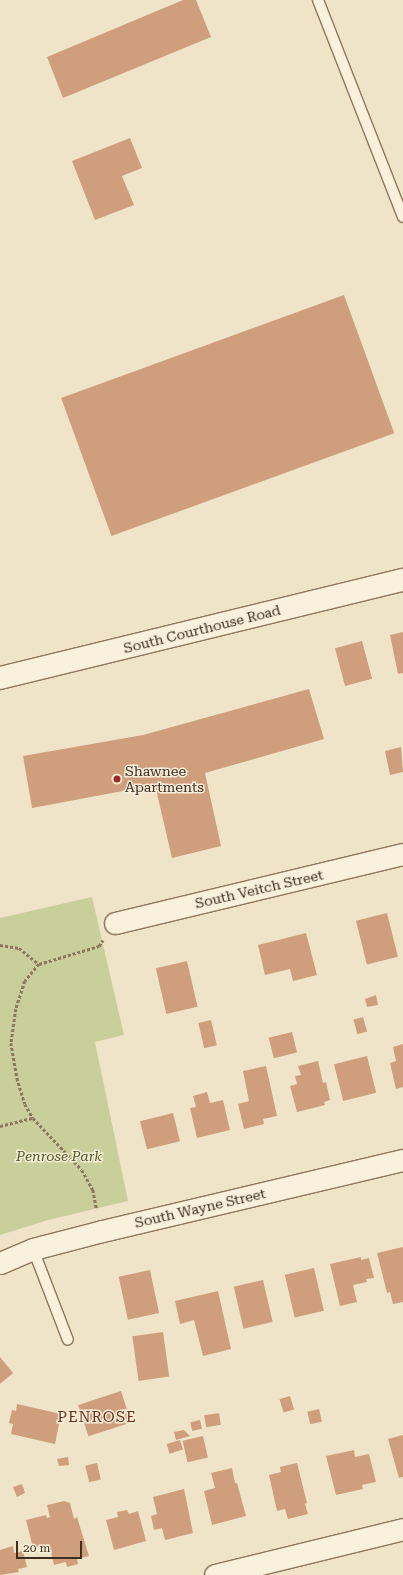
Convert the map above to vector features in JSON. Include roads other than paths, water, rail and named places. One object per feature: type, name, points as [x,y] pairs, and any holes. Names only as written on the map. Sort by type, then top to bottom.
[{"type":"street","name":"South Courthouse Road","points":[[0,678],[403,580]]},
{"type":"street","name":"South Veitch Street","points":[[115,923],[403,854]]},
{"type":"street","name":"South Wayne Street","points":[[0,1263],[33,1249],[102,1231],[403,1160]]},
{"type":"street","points":[[215,1575],[403,1529]]},
{"type":"lane","points":[[311,0],[320,3],[403,217]]},
{"type":"lane","points":[[33,1249],[68,1340]]},
{"type":"place","name":"Shawnee Apartments","points":[[117,779]]},
{"type":"district","name":"PENROSE","points":[[97,1418]]},
{"type":"park label","name":"Penrose Park","points":[[59,1156]]}]
